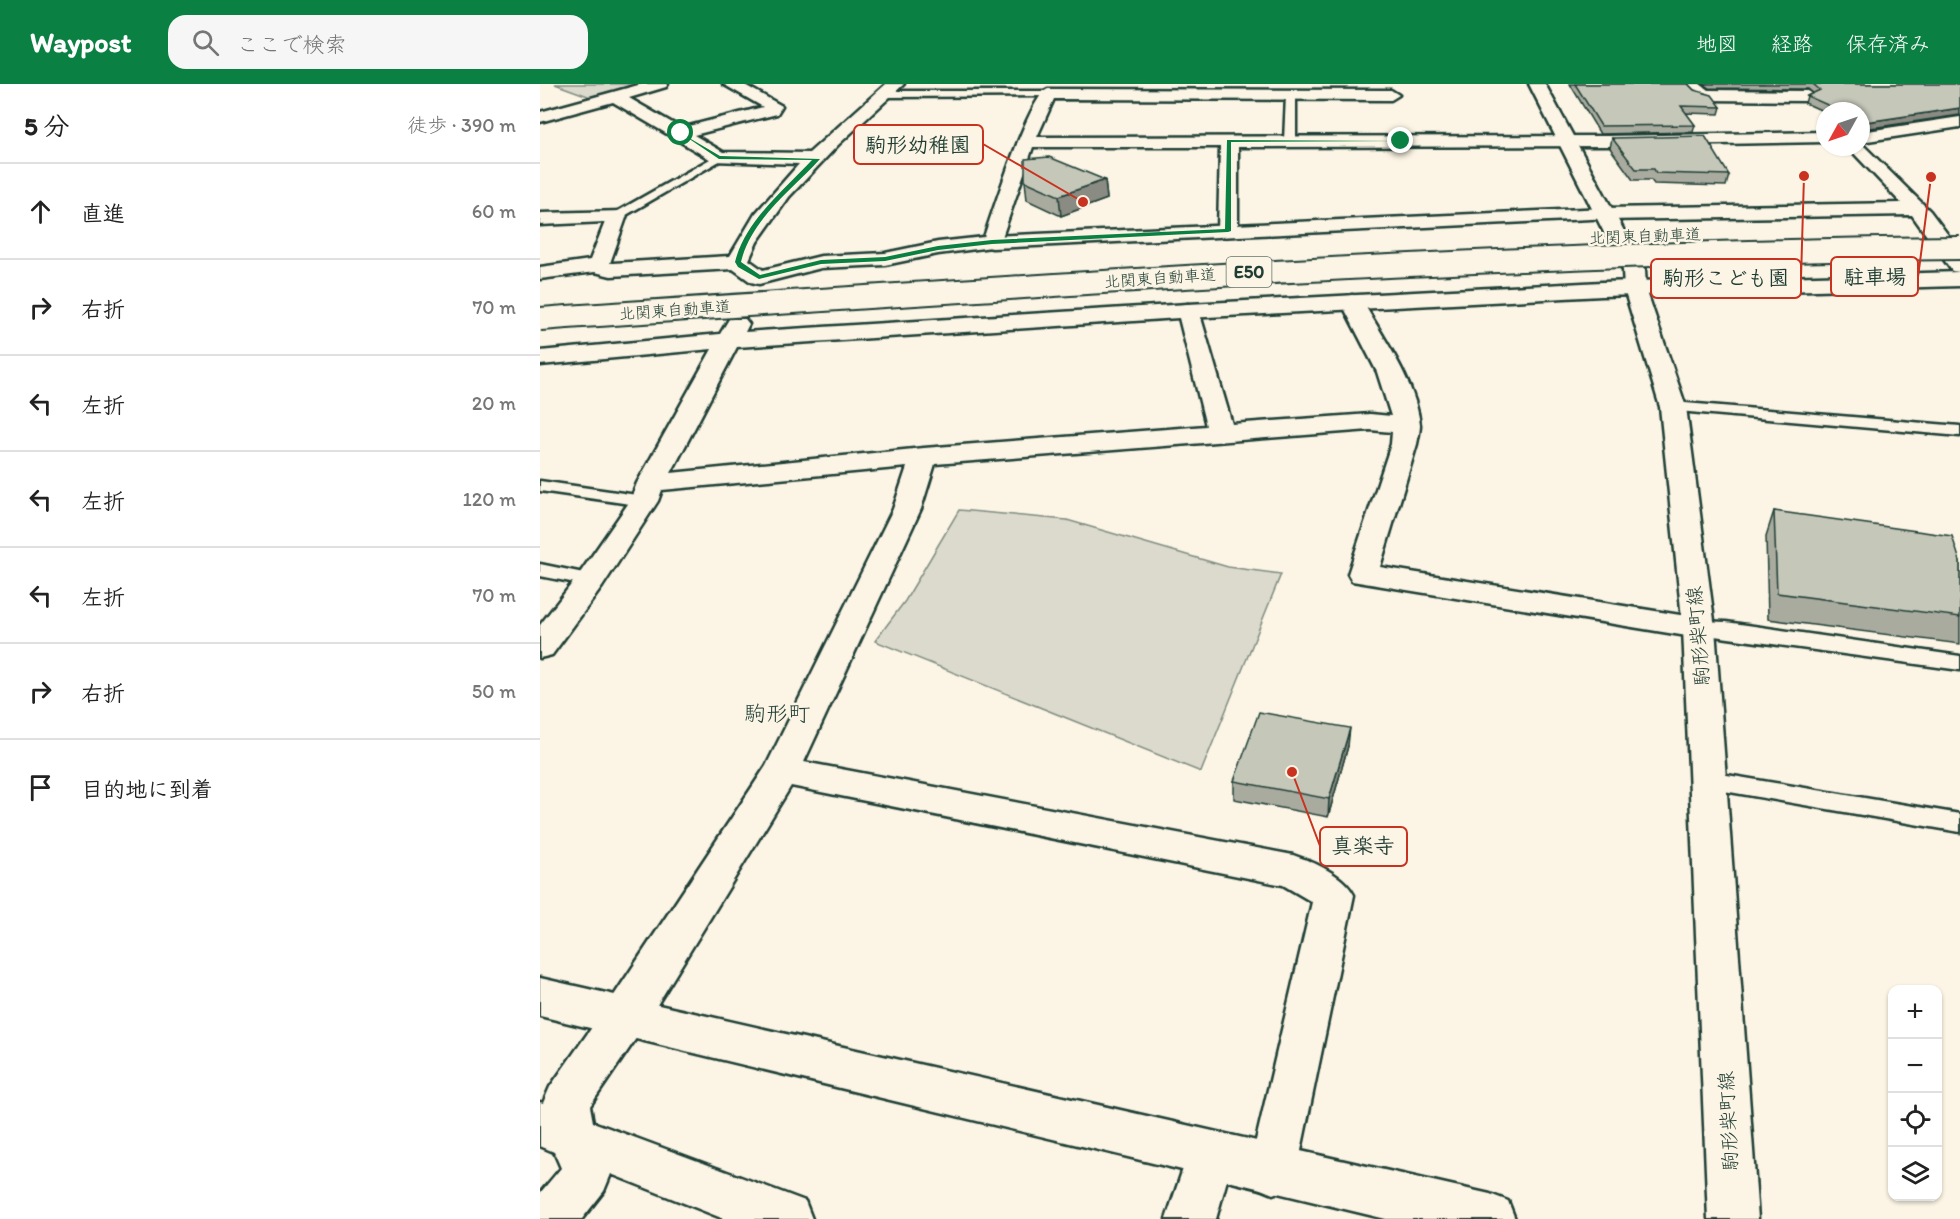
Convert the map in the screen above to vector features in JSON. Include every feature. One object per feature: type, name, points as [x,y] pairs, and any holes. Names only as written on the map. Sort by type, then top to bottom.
[{"type":"main road","points":[[540,117],[660,84]]},
{"type":"main road","points":[[681,133],[771,110],[774,106],[731,84]]},
{"type":"main road","name":"駒形柴町線","points":[[1537,84],[1634,270],[1635,289],[1673,407],[1699,628],[1708,781],[1742,1218]]},
{"type":"main road","points":[[1691,84],[1700,93],[1708,95],[1808,96]]},
{"type":"main road","points":[[738,262],[747,236],[771,206],[858,114],[890,89]]},
{"type":"main road","points":[[992,242],[1026,142],[1048,94],[1391,95]]},
{"type":"main road","points":[[616,97],[719,157],[817,159]]},
{"type":"main road","points":[[1870,136],[1960,122]]},
{"type":"main road","points":[[1026,142],[1290,141],[1400,135],[1567,141],[1816,137]]},
{"type":"main road","points":[[1228,231],[1229,141]]},
{"type":"main road","points":[[1866,156],[1917,209],[1960,267]]},
{"type":"main road","points":[[540,273],[597,265],[611,270],[738,262],[759,277],[821,262],[885,259],[938,248],[992,242],[1605,214],[1917,209]]},
{"type":"main road","points":[[540,219],[617,215],[603,258],[597,265]]},
{"type":"main road","name":"北関東自動車道","points":[[540,299],[1245,253],[1707,234],[1960,230]]},
{"type":"main road","name":"北関東自動車道","points":[[540,319],[1254,272],[1494,259],[1960,248]]},
{"type":"main road","points":[[540,647],[591,580],[647,492],[685,425],[759,277]]},
{"type":"main road","points":[[540,358],[729,340],[1188,311],[1635,289],[1960,279]]},
{"type":"main road","points":[[1352,302],[1402,399],[1407,425],[1404,444],[1363,574],[1699,628]]},
{"type":"main road","points":[[1188,311],[1221,434]]},
{"type":"main road","points":[[647,492],[924,456],[1370,422],[1407,425]]},
{"type":"main road","points":[[556,1131],[566,1102],[625,1017],[782,771],[907,509],[924,456]]},
{"type":"main road","points":[[782,771],[1293,871],[1335,895],[1273,1170]]},
{"type":"main road","points":[[540,997],[1490,1219]]},
{"type":"main road","points":[[551,1219],[587,1174],[556,1131]]},
{"type":"main road","points":[[556,1131],[787,1219]]},
{"type":"main road","points":[[1191,1219],[1210,1155]]},
{"type":"lane","points":[[890,89],[1048,94]]},
{"type":"lane","points":[[1290,141],[1291,95]]},
{"type":"lane","points":[[617,215],[719,157]]},
{"type":"lane","points":[[1673,407],[1960,432]]},
{"type":"lane","points":[[540,486],[647,492]]},
{"type":"lane","points":[[540,570],[591,580]]},
{"type":"lane","points":[[1699,628],[1726,629],[1960,663]]},
{"type":"lane","points":[[1708,781],[1960,823]]},
{"type":"shaded area","points":[[555,84],[652,84],[596,99]]},
{"type":"shaded area","points":[[959,510],[1067,520],[1228,567],[1281,574],[1201,772],[875,641],[905,601]]},
{"type":"building","points":[[1575,84],[1688,84],[1694,90],[1712,95],[1721,107],[1681,106],[1695,125],[1601,126]]},
{"type":"building","points":[[1813,84],[1960,84],[1960,108],[1870,121],[1870,102],[1821,102],[1807,96],[1820,90]]},
{"type":"building","points":[[1705,136],[1729,175],[1656,173],[1654,169],[1636,169],[1612,138]]},
{"type":"building","points":[[1049,157],[1105,180],[1059,196],[1025,181],[1025,159]]},
{"type":"building","points":[[1774,511],[1952,536],[1960,561],[1960,617],[1777,593]]},
{"type":"building","points":[[1259,712],[1350,728],[1329,799],[1234,781]]},
{"type":"place","name":"駒形こども園","points":[[1804,176]]},
{"type":"place","name":"駐車場","points":[[1931,177]]},
{"type":"place","name":"駒形幼稚園","points":[[1083,202]]},
{"type":"place","name":"真楽寺","points":[[1292,772]]},
{"type":"district","name":"駒形町","points":[[777,713]]},
{"type":"route","points":[[681,133],[719,157],[817,159],[771,206],[747,236],[738,262],[759,277],[792,267],[821,262],[885,259],[938,248],[992,242],[1228,231],[1229,141],[1401,141]]}]
